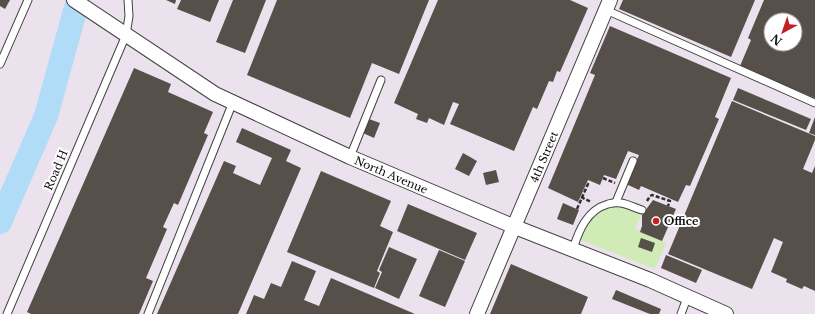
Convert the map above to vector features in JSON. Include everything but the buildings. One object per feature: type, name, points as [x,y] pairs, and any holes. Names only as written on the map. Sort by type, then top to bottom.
[{"type":"street","name":"North Avenue","points":[[74,0],[215,94],[350,157],[515,227],[650,280],[687,298],[726,314]]},
{"type":"street","name":"4th Street","points":[[477,314],[608,5]]},
{"type":"lane","points":[[0,64],[28,0]]},
{"type":"lane","name":"Road H","points":[[7,314],[126,35],[129,16],[128,0]]},
{"type":"lane","points":[[608,5],[815,103]]},
{"type":"lane","points":[[350,157],[381,80]]},
{"type":"lane","points":[[148,314],[233,102]]},
{"type":"lane","points":[[616,202],[633,161]]},
{"type":"lane","points":[[573,249],[577,236],[585,220],[601,206],[616,202],[642,210]]},
{"type":"lane","points":[[681,314],[687,298]]},
{"type":"path","points":[[577,209],[588,184],[586,184]]},
{"type":"path","points":[[642,210],[652,195],[659,196],[670,201],[668,206]]},
{"type":"shaded area","points":[[0,0],[815,0],[815,314],[0,314]]},
{"type":"green space","points":[[615,203],[642,213],[635,229],[666,243],[655,269],[578,239],[595,212]]},
{"type":"waterway","points":[[0,222],[46,116],[78,0]]},
{"type":"place","name":"Office","points":[[656,221]]}]
